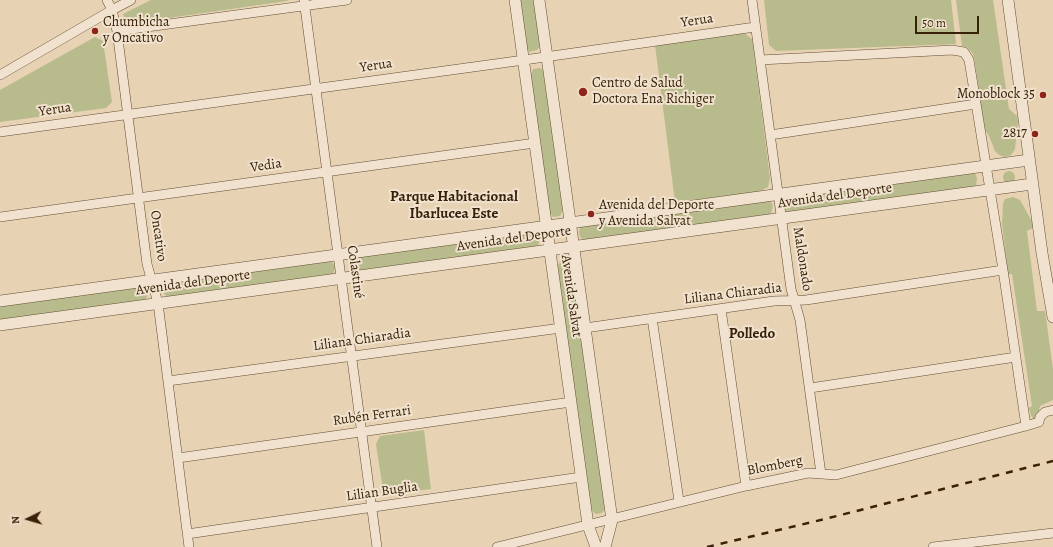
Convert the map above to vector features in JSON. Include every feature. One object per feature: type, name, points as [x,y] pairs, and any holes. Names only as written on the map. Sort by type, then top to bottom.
[{"type":"street","name":"Oncativo","points":[[107,0],[112,10],[117,31],[147,264],[158,303],[189,547]]},
{"type":"street","points":[[0,75],[130,0]]},
{"type":"street","points":[[117,31],[304,3],[347,0]]},
{"type":"street","name":"Avenida Salvat","points":[[516,0],[588,525],[596,547]]},
{"type":"street","name":"Avenida Salvat","points":[[539,0],[612,520],[605,547]]},
{"type":"street","name":"Maldonado","points":[[752,0],[791,289],[800,320],[821,474]]},
{"type":"street","points":[[1008,0],[1032,184],[1053,317]]},
{"type":"street","name":"Colastiné","points":[[304,3],[377,547]]},
{"type":"street","name":"Yerua","points":[[0,132],[755,27]]},
{"type":"street","points":[[760,60],[952,50],[964,52],[969,60],[1003,270],[1026,426]]},
{"type":"street","points":[[770,134],[976,104]]},
{"type":"street","name":"Vedia","points":[[0,217],[535,143]]},
{"type":"street","name":"Avenida del Deporte","points":[[0,301],[1029,160]]},
{"type":"street","name":"Avenida del Deporte","points":[[0,325],[1032,184]]},
{"type":"street","name":"Liliana Chiaradia","points":[[585,328],[774,301],[806,300],[1003,270]]},
{"type":"street","points":[[721,309],[746,486]]},
{"type":"street","points":[[652,318],[679,501]]},
{"type":"street","name":"Liliana Chiaradia","points":[[168,381],[561,328]]},
{"type":"street","points":[[810,388],[1016,357]]},
{"type":"street","name":"Rubén Ferrari","points":[[178,458],[571,402]]},
{"type":"street","name":"Blomberg","points":[[497,547],[612,520],[679,501],[746,486],[808,473],[836,475],[1026,426],[1039,422],[1040,417],[1045,412],[1053,410]]},
{"type":"street","name":"Lilian Buglia","points":[[187,534],[581,477]]},
{"type":"street","points":[[933,547],[1010,542],[1053,533]]},
{"type":"green space","points":[[151,0],[289,0],[127,24],[123,14]]},
{"type":"green space","points":[[519,0],[535,0],[541,45],[537,50],[529,52],[526,46]]},
{"type":"green space","points":[[764,0],[951,0],[956,44],[776,51],[769,45]]},
{"type":"green space","points":[[956,0],[993,0],[1009,109],[1017,116],[1018,121],[1015,149],[1011,155],[1005,157],[999,155],[995,151],[984,128],[975,63],[973,54],[967,47],[962,46]]},
{"type":"green space","points":[[744,33],[752,39],[753,45],[770,178],[768,187],[758,192],[675,202],[655,45]]},
{"type":"green space","points":[[95,37],[103,41],[112,102],[106,108],[0,122],[0,90]]},
{"type":"green space","points":[[540,68],[546,72],[563,210],[560,216],[553,217],[549,212],[530,77],[533,69]]},
{"type":"green space","points":[[1007,171],[1011,171],[1015,177],[1011,183],[1007,183],[1003,179],[1003,175]]},
{"type":"green space","points":[[972,172],[976,175],[977,179],[976,185],[972,188],[794,213],[788,212],[784,209],[784,199],[788,196]]},
{"type":"green space","points":[[1013,197],[1020,200],[1035,227],[1027,231],[1037,311],[1045,311],[1053,369],[1053,400],[1040,406],[1037,419],[1034,419],[1031,416],[1029,408],[1032,406],[1012,274],[1008,274],[1002,224],[1003,203],[1005,199]]},
{"type":"green space","points":[[768,200],[772,203],[773,207],[768,216],[590,241],[584,240],[580,237],[579,233],[580,227],[583,224]]},
{"type":"green space","points":[[534,232],[538,235],[540,240],[538,245],[534,248],[354,272],[350,269],[349,265],[350,259],[353,256]]},
{"type":"green space","points":[[567,260],[571,263],[606,508],[602,513],[596,514],[591,510],[557,267],[560,262]]},
{"type":"green space","points":[[330,261],[334,264],[335,268],[333,274],[168,297],[164,294],[163,290],[167,281]]},
{"type":"green space","points":[[143,286],[147,289],[148,294],[143,302],[0,322],[0,305]]},
{"type":"green space","points":[[424,430],[431,489],[389,494],[383,490],[376,444],[380,436]]},
{"type":"railway","points":[[707,547],[825,519],[1053,461]]},
{"type":"place","name":"Chumbicha y Oncativo","points":[[95,31]]},
{"type":"place","name":"Centro de Salud Doctora Ena Richiger","points":[[583,92]]},
{"type":"place","name":"Monoblock 35","points":[[1043,95]]},
{"type":"place","name":"2817","points":[[1035,134]]},
{"type":"place","name":"Avenida del Deporte y Avenida Salvat","points":[[591,214]]},
{"type":"district","name":"Parque Habitacional Ibarlucea Este","points":[[454,206]]},
{"type":"district","name":"Polledo","points":[[752,334]]}]
